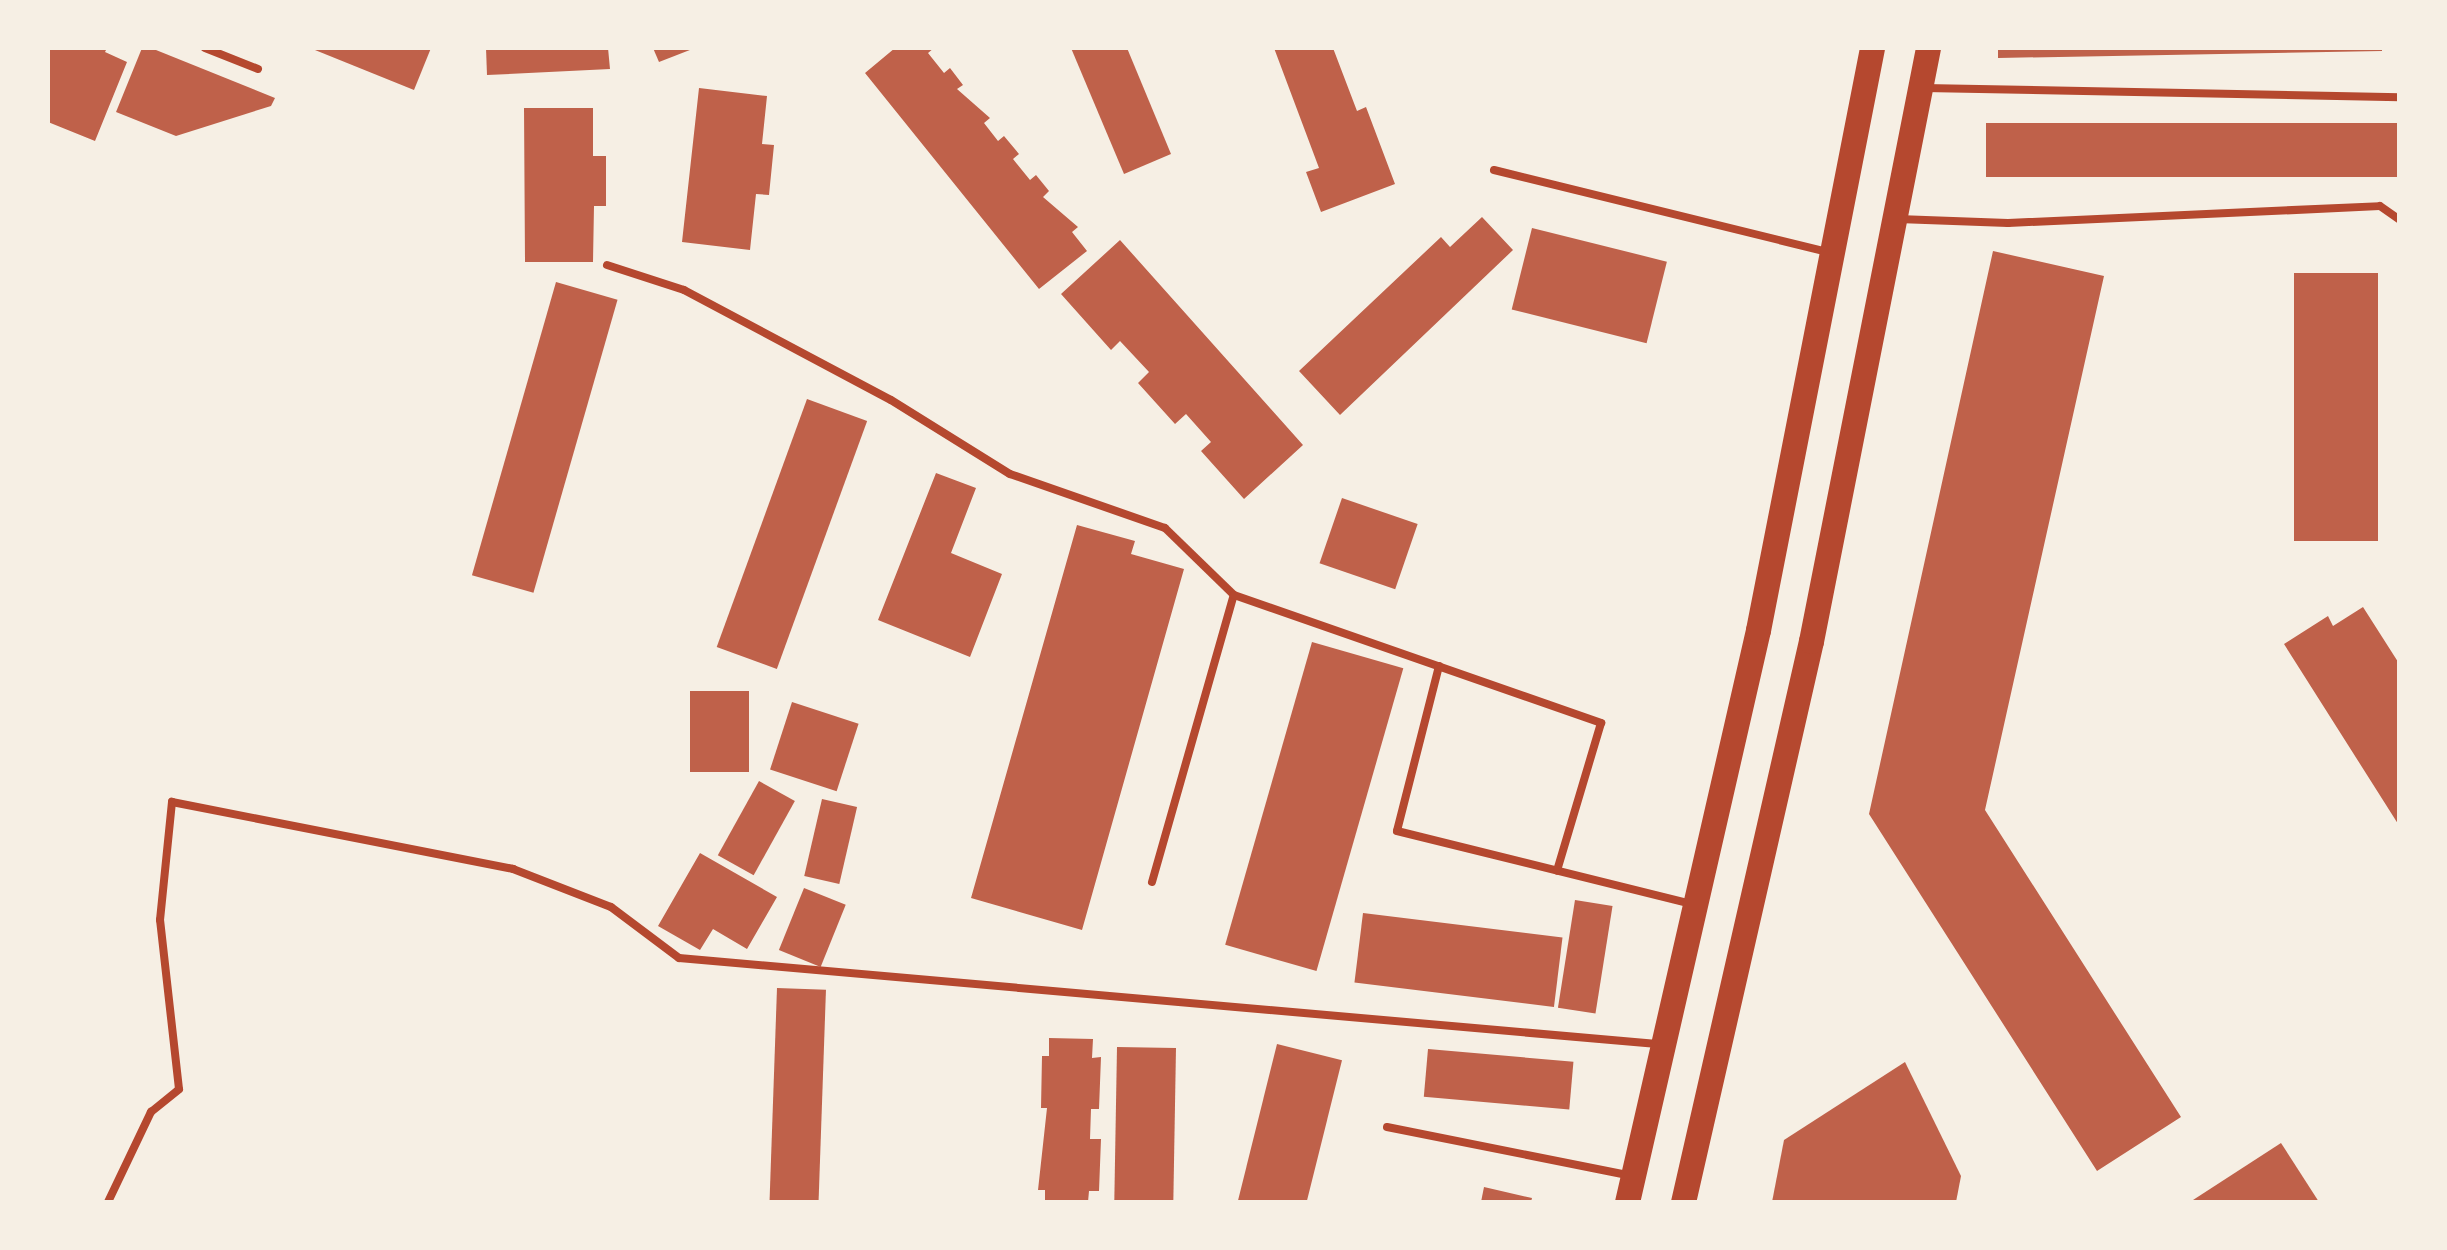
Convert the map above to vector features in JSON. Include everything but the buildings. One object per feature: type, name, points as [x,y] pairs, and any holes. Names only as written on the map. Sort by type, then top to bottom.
[{"type":"main road","points":[[1627,1202],[1758,630],[1872,48]]},
{"type":"main road","points":[[1683,1202],[1811,642],[1928,48]]},
{"type":"lane","points":[[205,48],[258,69]]},
{"type":"lane","points":[[1920,88],[2400,97]]},
{"type":"lane","points":[[1494,170],[1832,252]]},
{"type":"lane","points":[[1894,219],[2008,224],[2380,206],[2400,220]]},
{"type":"lane","points":[[607,265],[684,290],[891,400],[1010,474],[1164,528],[1234,595],[1601,723],[1557,871]]},
{"type":"lane","points":[[1152,882],[1234,595]]},
{"type":"lane","points":[[1439,666],[1397,831],[1695,904]]},
{"type":"lane","points":[[108,1202],[152,1112],[180,1089],[160,920],[172,802],[513,869],[611,907],[679,958],[1663,1044]]},
{"type":"lane","points":[[1387,1127],[1633,1176]]}]
